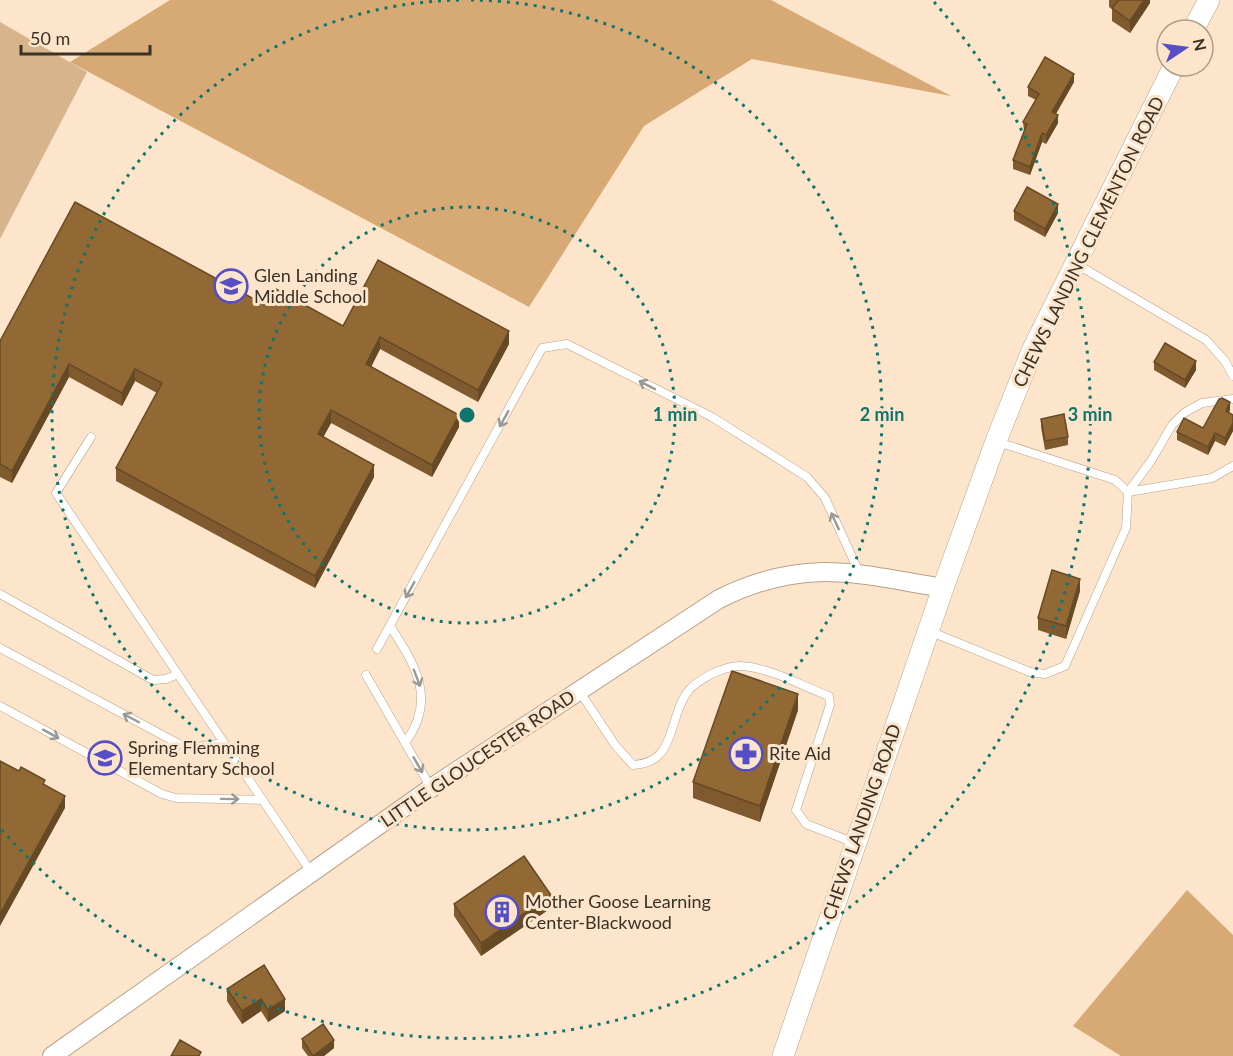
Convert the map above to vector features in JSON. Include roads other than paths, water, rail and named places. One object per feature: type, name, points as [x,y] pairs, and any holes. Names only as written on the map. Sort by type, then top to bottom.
[{"type":"main road","points":[[1199,18],[1209,0]]},
{"type":"main road","name":"CHEWS LANDING CLEMENTON ROAD","points":[[942,588],[1032,351],[1168,78]]},
{"type":"main road","name":"CHEWS LANDING ROAD","points":[[783,1056],[942,588]]},
{"type":"street","name":"LITTLE GLOUCESTER ROAD","points":[[52,1056],[431,788],[719,599],[748,585],[795,572],[840,571],[942,588]]},
{"type":"lane","points":[[1075,263],[1206,340],[1225,361],[1233,376]]},
{"type":"lane","points":[[377,649],[542,348],[567,344],[712,417],[807,477],[825,498],[860,574]]},
{"type":"lane","points":[[928,631],[1030,672],[1045,674],[1065,666],[1126,528],[1128,492],[1151,461],[1172,425],[1184,413],[1202,403],[1233,399]]},
{"type":"lane","points":[[92,437],[56,493],[312,873]]},
{"type":"lane","points":[[996,441],[1106,476],[1115,480],[1128,492]]},
{"type":"lane","points":[[1128,492],[1212,478],[1233,466]]},
{"type":"lane","points":[[0,594],[153,680],[166,680],[178,674]]},
{"type":"lane","points":[[390,626],[407,656],[422,692],[420,718],[405,743]]},
{"type":"lane","points":[[0,648],[179,744],[196,747],[224,743]]},
{"type":"lane","points":[[579,690],[615,745],[633,765],[648,765],[663,753],[688,691],[699,681],[718,671],[740,666],[757,668],[829,696],[830,705],[796,810],[806,825],[855,843]]},
{"type":"lane","points":[[366,675],[431,788]]},
{"type":"lane","points":[[0,706],[162,794],[176,798],[262,800]]},
{"type":"place","name":"Glen Landing Middle School","points":[[231,286]]},
{"type":"place","name":"Rite Aid","points":[[746,754]]},
{"type":"place","name":"Spring Flemming Elementary School","points":[[105,758]]},
{"type":"place","name":"Mother Goose Learning Center-Blackwood","points":[[502,912]]}]
